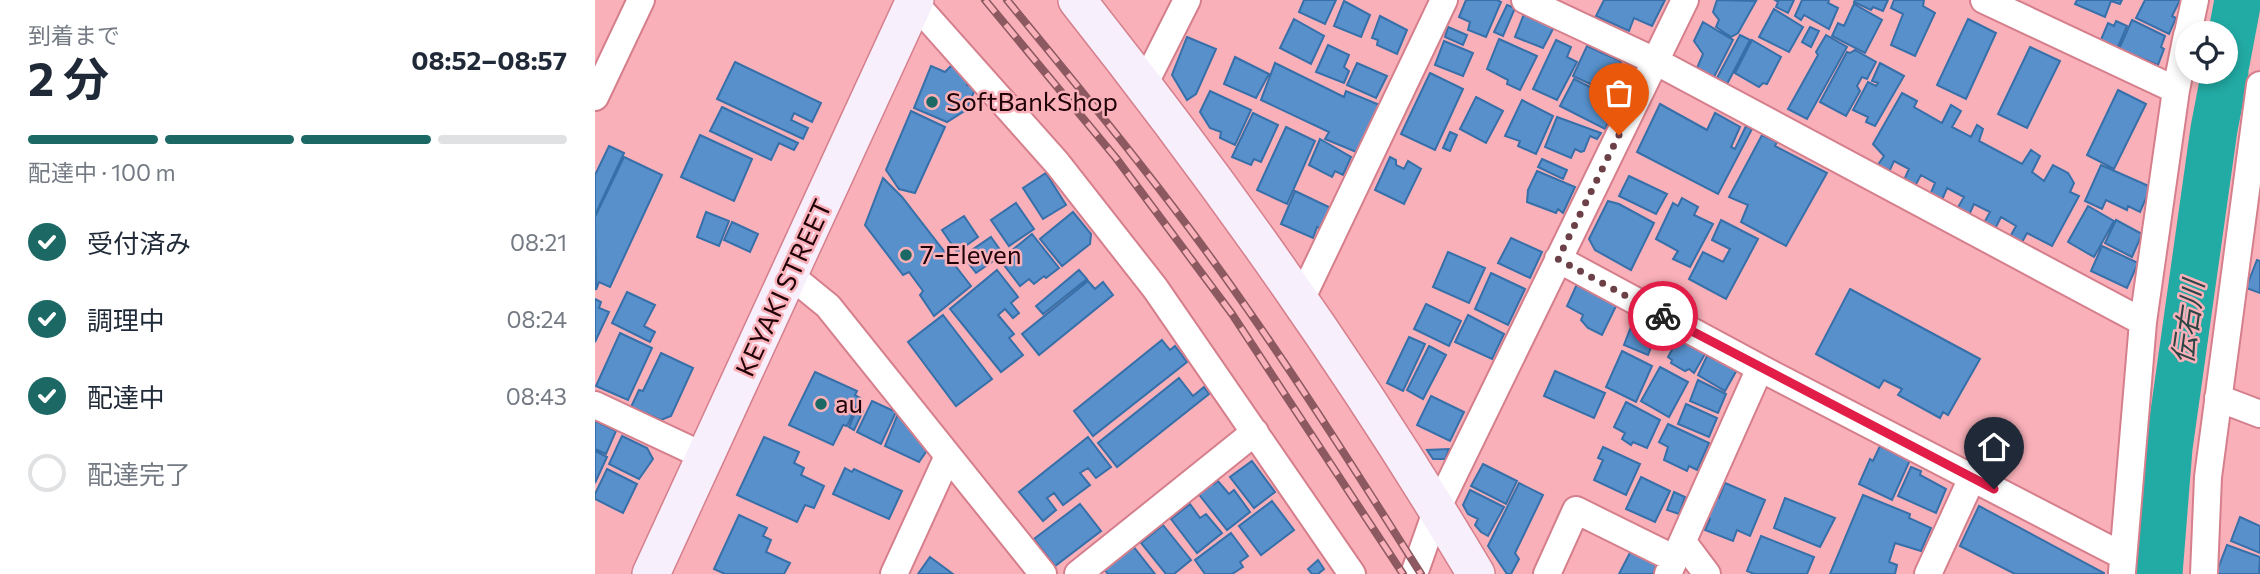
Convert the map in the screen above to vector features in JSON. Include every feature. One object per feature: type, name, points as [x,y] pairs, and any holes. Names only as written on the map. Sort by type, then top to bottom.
[{"type":"street","points":[[595,97],[642,0]]},
{"type":"street","points":[[1077,0],[1144,85],[1300,302],[1437,509],[1476,574]]},
{"type":"street","points":[[1144,85],[1187,0]]},
{"type":"street","points":[[1300,302],[1444,0]]},
{"type":"street","points":[[1525,0],[1655,61],[2143,322]]},
{"type":"street","points":[[1414,574],[1437,509],[1685,0]]},
{"type":"street","points":[[1984,0],[2176,90]]},
{"type":"street","points":[[2191,21],[2195,0]]},
{"type":"street","points":[[913,1],[1058,163],[1155,288],[1352,574]]},
{"type":"street","name":"KEYAKI STREET","points":[[652,574],[913,1]]},
{"type":"street","points":[[1558,259],[1759,368],[1972,478],[2123,565],[2143,322],[2177,84]]},
{"type":"street","points":[[2204,574],[2208,477],[2218,398],[2253,196],[2260,85]]},
{"type":"street","points":[[790,275],[828,306],[1043,574]]},
{"type":"street","points":[[1675,558],[1759,368]]},
{"type":"street","points":[[2218,398],[2260,414]]},
{"type":"street","points":[[595,405],[706,457]]},
{"type":"street","points":[[1078,574],[1255,432]]},
{"type":"street","points":[[894,574],[948,456]]},
{"type":"street","points":[[1928,574],[1972,478]]},
{"type":"street","points":[[1547,574],[1576,510],[1707,574]]},
{"type":"building","points":[[1304,0],[1336,0],[1325,24],[1299,12]]},
{"type":"building","points":[[1466,0],[1501,2],[1486,37],[1468,30],[1470,22],[1459,17]]},
{"type":"building","points":[[1604,0],[1665,0],[1652,26],[1634,18],[1629,31],[1596,16]]},
{"type":"building","points":[[1717,0],[1756,1],[1738,33],[1731,37],[1716,27],[1719,20],[1713,12]]},
{"type":"building","points":[[1775,0],[1794,0],[1788,13],[1776,7],[1778,2]]},
{"type":"building","points":[[1802,0],[1829,0],[1828,3],[1838,8],[1829,29],[1804,15],[1801,20],[1795,16]]},
{"type":"building","points":[[1888,0],[1883,11],[1873,7],[1871,10],[1854,2]]},
{"type":"building","points":[[1894,0],[1924,0],[1923,6],[1935,13],[1915,56],[1891,45],[1903,14],[1891,8]]},
{"type":"building","points":[[2077,0],[2122,0],[2120,4],[2111,1],[2105,17],[2075,4]]},
{"type":"building","points":[[2145,0],[2180,0],[2172,16],[2176,18],[2169,34],[2136,18]]},
{"type":"building","points":[[1344,1],[1370,15],[1361,37],[1334,26]]},
{"type":"building","points":[[1854,4],[1882,20],[1865,53],[1832,36],[1838,23],[1844,26]]},
{"type":"building","points":[[1507,5],[1515,8],[1503,36],[1494,32]]},
{"type":"building","points":[[1774,9],[1803,27],[1789,52],[1759,37]]},
{"type":"building","points":[[1524,14],[1554,27],[1543,48],[1515,37]]},
{"type":"building","points":[[1380,16],[1407,30],[1397,54],[1377,45],[1378,40],[1372,38]]},
{"type":"building","points":[[1294,19],[1324,36],[1311,64],[1280,48]]},
{"type":"building","points":[[1968,19],[1996,33],[1966,99],[1937,85]]},
{"type":"building","points":[[2132,20],[2165,36],[2158,65],[2119,49]]},
{"type":"building","points":[[2116,21],[2127,26],[2117,49],[2100,42],[2108,23],[2114,26]]},
{"type":"building","points":[[1703,22],[1733,40],[1714,77],[1697,68],[1703,54],[1694,41]]},
{"type":"building","points":[[1448,27],[1467,35],[1463,45],[1445,37]]},
{"type":"building","points":[[1810,27],[1819,31],[1811,47],[1802,42]]},
{"type":"building","points":[[1740,35],[1750,40],[1727,84],[1717,78]]},
{"type":"building","points":[[1826,35],[1847,47],[1807,119],[1788,109]]},
{"type":"building","points":[[1187,37],[1216,49],[1196,94],[1187,100],[1172,75]]},
{"type":"building","points":[[1499,39],[1537,56],[1520,90],[1487,69]]},
{"type":"building","points":[[1556,40],[1571,47],[1567,57],[1577,62],[1557,100],[1533,89]]},
{"type":"building","points":[[1752,40],[1781,57],[1767,84],[1763,83],[1759,87],[1735,73]]},
{"type":"building","points":[[1444,41],[1473,53],[1463,76],[1435,65]]},
{"type":"building","points":[[1328,45],[1349,55],[1344,67],[1349,71],[1344,83],[1316,72]]},
{"type":"building","points":[[1587,46],[1620,61],[1624,71],[1614,95],[1573,76]]},
{"type":"building","points":[[2030,47],[2060,61],[2027,128],[1998,114]]},
{"type":"building","points":[[1855,50],[1876,62],[1867,79],[1862,77],[1857,86],[1860,91],[1846,116],[1820,102],[1847,52]]},
{"type":"building","points":[[1235,57],[1269,74],[1256,98],[1224,84]]},
{"type":"building","points":[[735,62],[821,103],[812,122],[794,113],[791,120],[808,128],[803,139],[717,99]]},
{"type":"building","points":[[1275,63],[1344,97],[1346,91],[1382,106],[1361,154],[1325,139],[1329,132],[1261,100]]},
{"type":"building","points":[[1357,63],[1387,76],[1376,98],[1347,85]]},
{"type":"building","points":[[1880,63],[1904,76],[1875,126],[1866,122],[1868,117],[1853,110],[1868,82],[1876,86],[1878,83],[1872,81]]},
{"type":"building","points":[[931,66],[945,72],[951,66],[967,74],[967,85],[976,87],[966,110],[947,122],[914,108]]},
{"type":"building","points":[[1430,73],[1463,89],[1435,150],[1401,134]]},
{"type":"building","points":[[1574,79],[1618,101],[1605,129],[1560,106]]},
{"type":"building","points":[[2118,90],[2146,104],[2114,169],[2087,155]]},
{"type":"building","points":[[1210,91],[1251,110],[1235,145],[1220,138],[1221,132],[1210,128],[1200,112]]},
{"type":"building","points":[[1902,93],[1917,101],[1914,107],[1942,123],[1951,105],[1961,111],[1952,127],[1971,137],[1977,125],[1983,129],[1979,141],[2022,164],[2031,150],[2040,156],[2032,172],[2044,181],[2053,165],[2068,173],[2074,183],[2070,192],[2079,196],[2052,246],[2027,233],[2021,244],[2010,237],[2016,226],[2001,217],[1995,229],[1984,223],[1990,212],[1974,204],[1969,215],[1957,209],[1964,197],[1947,188],[1942,200],[1930,195],[1935,183],[1921,175],[1915,186],[1904,180],[1909,169],[1894,161],[1889,172],[1877,166],[1884,156],[1873,144]]},
{"type":"building","points":[[1476,97],[1503,111],[1486,143],[1460,129]]},
{"type":"building","points":[[1522,100],[1553,116],[1536,154],[1518,146],[1520,141],[1505,136]]},
{"type":"building","points":[[1660,104],[1707,130],[1715,113],[1740,127],[1731,147],[1735,149],[1746,126],[1752,129],[1718,194],[1637,152]]},
{"type":"building","points":[[722,107],[798,143],[794,150],[779,143],[771,160],[710,131]]},
{"type":"building","points":[[911,111],[945,127],[915,193],[899,189],[886,170]]},
{"type":"building","points":[[1253,113],[1278,125],[1261,162],[1254,159],[1251,165],[1232,157]]},
{"type":"building","points":[[1557,117],[1601,133],[1597,139],[1590,136],[1584,151],[1575,149],[1571,158],[1545,147]]},
{"type":"building","points":[[1286,127],[1315,141],[1287,204],[1257,190]]},
{"type":"building","points":[[1450,132],[1457,135],[1450,151],[1443,148]]},
{"type":"building","points":[[700,135],[752,159],[734,201],[681,177]]},
{"type":"building","points":[[1762,135],[1777,142],[1775,146],[1827,173],[1786,246],[1741,222],[1748,205],[1729,197]]},
{"type":"building","points":[[1320,139],[1351,157],[1343,175],[1335,171],[1332,177],[1309,165]]},
{"type":"building","points":[[609,146],[624,153],[595,215],[595,175]]},
{"type":"building","points":[[624,157],[662,175],[610,287],[599,282],[596,290],[595,217]]},
{"type":"building","points":[[1390,157],[1396,160],[1396,165],[1404,169],[1408,161],[1421,169],[1404,204],[1375,190]]},
{"type":"building","points":[[1542,159],[1567,170],[1563,179],[1538,167]]},
{"type":"building","points":[[2101,165],[2151,187],[2140,212],[2128,206],[2127,210],[2106,200],[2102,209],[2085,201]]},
{"type":"building","points":[[1537,171],[1575,187],[1563,213],[1558,209],[1556,213],[1527,202],[1528,190]]},
{"type":"building","points":[[1046,173],[1066,205],[1043,219],[1023,188]]},
{"type":"building","points":[[1629,176],[1667,194],[1656,214],[1619,196]]},
{"type":"building","points":[[883,178],[902,197],[971,286],[934,316],[920,295],[923,291],[909,272],[903,275],[865,225]]},
{"type":"building","points":[[1295,191],[1333,209],[1323,230],[1317,227],[1313,238],[1281,224]]},
{"type":"building","points":[[1682,198],[1698,207],[1694,215],[1713,224],[1690,267],[1673,259],[1678,251],[1656,239],[1673,203],[1678,206]]},
{"type":"building","points":[[1608,201],[1654,223],[1631,270],[1595,250],[1589,239]]},
{"type":"building","points":[[1016,203],[1034,229],[1009,246],[991,220]]},
{"type":"building","points":[[2088,206],[2114,221],[2094,257],[2068,242]]},
{"type":"building","points":[[706,212],[729,221],[719,246],[697,237]]},
{"type":"building","points":[[1073,212],[1091,234],[1090,244],[1062,266],[1040,239]]},
{"type":"building","points":[[964,216],[978,237],[957,252],[942,230]]},
{"type":"building","points":[[1721,220],[1758,239],[1726,299],[1689,279],[1703,252],[1723,262],[1730,249],[1712,240]]},
{"type":"building","points":[[2116,220],[2142,234],[2132,257],[2105,243]]},
{"type":"building","points":[[732,222],[758,234],[750,252],[724,240]]},
{"type":"building","points":[[1032,234],[1059,268],[1034,284],[1029,279],[1020,286],[1000,260]]},
{"type":"building","points":[[991,237],[1003,254],[976,273],[963,256]]},
{"type":"building","points":[[1511,238],[1542,252],[1530,278],[1498,263]]},
{"type":"building","points":[[2102,246],[2138,263],[2127,288],[2091,271]]},
{"type":"building","points":[[1448,252],[1485,268],[1469,303],[1433,287]]},
{"type":"building","points":[[2257,260],[2260,261],[2260,293],[2246,288]]},
{"type":"building","points":[[997,270],[1018,297],[1011,303],[1019,313],[1013,318],[1005,309],[998,315],[1014,334],[1009,338],[1023,355],[1001,372],[950,309]]},
{"type":"building","points":[[1079,270],[1087,279],[1043,314],[1036,306]]},
{"type":"building","points":[[1491,273],[1525,289],[1508,325],[1475,309]]},
{"type":"building","points":[[1088,281],[1095,289],[1103,282],[1113,295],[1039,355],[1022,334]]},
{"type":"building","points":[[1577,284],[1617,304],[1602,335],[1588,328],[1581,320],[1583,315],[1567,306]]},
{"type":"building","points":[[1850,289],[1980,359],[1948,415],[1943,412],[1940,418],[1898,395],[1902,389],[1884,380],[1879,388],[1816,354]]},
{"type":"building","points":[[627,292],[655,305],[644,326],[655,332],[650,342],[612,323]]},
{"type":"building","points":[[595,299],[601,302],[599,308],[609,312],[595,342]]},
{"type":"building","points":[[1426,304],[1461,321],[1449,346],[1414,329]]},
{"type":"building","points":[[943,315],[992,379],[956,406],[908,342]]},
{"type":"building","points":[[1468,315],[1504,334],[1492,359],[1455,342]]},
{"type":"building","points":[[1641,317],[1659,326],[1648,355],[1624,345],[1634,319],[1638,321]]},
{"type":"building","points":[[620,333],[652,348],[628,400],[596,386]]},
{"type":"building","points":[[1409,337],[1425,344],[1403,391],[1387,383]]},
{"type":"building","points":[[1678,339],[1705,354],[1694,373],[1671,363],[1672,360],[1668,357]]},
{"type":"building","points":[[1162,340],[1170,350],[1175,346],[1187,362],[1093,436],[1074,411]]},
{"type":"building","points":[[1429,346],[1446,355],[1423,399],[1407,390]]},
{"type":"building","points":[[1622,351],[1652,366],[1636,402],[1606,387]]},
{"type":"building","points":[[661,353],[693,368],[671,416],[661,420],[631,407],[639,390],[643,391]]},
{"type":"building","points":[[1707,356],[1738,368],[1725,391],[1698,375]]},
{"type":"building","points":[[1660,367],[1688,382],[1669,417],[1641,401]]},
{"type":"building","points":[[1555,371],[1605,393],[1594,418],[1544,396]]},
{"type":"building","points":[[815,372],[857,391],[855,395],[860,398],[847,426],[843,425],[833,445],[789,425]]},
{"type":"building","points":[[1179,378],[1193,396],[1204,387],[1209,394],[1117,467],[1098,443]]},
{"type":"building","points":[[1698,380],[1726,394],[1718,413],[1690,401]]},
{"type":"building","points":[[1431,396],[1464,412],[1450,441],[1417,425]]},
{"type":"building","points":[[872,401],[896,412],[881,444],[857,432]]},
{"type":"building","points":[[1626,402],[1660,420],[1647,448],[1633,442],[1631,445],[1622,439],[1625,433],[1614,427]]},
{"type":"building","points":[[1686,404],[1717,418],[1709,437],[1678,424]]},
{"type":"building","points":[[857,408],[863,411],[854,430],[849,427]]},
{"type":"building","points":[[897,416],[906,420],[928,449],[919,462],[885,446]]},
{"type":"building","points":[[595,421],[616,431],[606,454],[595,449]]},
{"type":"building","points":[[1668,424],[1709,443],[1697,470],[1689,466],[1687,471],[1664,460],[1668,447],[1659,442]]},
{"type":"building","points":[[622,436],[647,448],[653,459],[639,479],[609,464]]},
{"type":"building","points":[[764,437],[799,452],[794,463],[804,468],[801,475],[824,486],[814,508],[805,505],[797,522],[737,495]]},
{"type":"building","points":[[1088,437],[1111,467],[1096,478],[1088,468],[1080,473],[1090,485],[1063,505],[1054,493],[1047,498],[1056,510],[1043,521],[1019,492]]},
{"type":"building","points":[[1880,446],[1910,460],[1892,500],[1859,484],[1870,459],[1873,461]]},
{"type":"building","points":[[1603,447],[1640,464],[1626,495],[1594,480],[1603,460],[1598,458]]},
{"type":"building","points":[[1449,449],[1445,459],[1433,459],[1427,450]]},
{"type":"building","points":[[595,451],[607,457],[595,483]]},
{"type":"building","points":[[1252,461],[1275,492],[1254,508],[1230,477]]},
{"type":"building","points":[[1483,464],[1517,481],[1506,504],[1471,486]]},
{"type":"building","points":[[1911,467],[1946,489],[1936,513],[1898,496]]},
{"type":"building","points":[[845,468],[852,472],[854,469],[902,491],[889,519],[833,494]]},
{"type":"building","points":[[607,469],[637,484],[623,513],[595,499]]},
{"type":"building","points":[[1641,477],[1670,491],[1655,522],[1626,509]]},
{"type":"building","points":[[1211,480],[1214,484],[1218,481],[1229,494],[1234,490],[1250,512],[1227,530],[1197,492]]},
{"type":"building","points":[[1519,483],[1543,495],[1515,553],[1519,559],[1511,574],[1507,574],[1488,546]]},
{"type":"building","points":[[1725,483],[1765,500],[1750,536],[1737,530],[1733,541],[1705,530],[1710,519],[1707,517]]},
{"type":"building","points":[[1470,490],[1504,507],[1488,536],[1475,525],[1478,519],[1468,514],[1463,505]]},
{"type":"building","points":[[1674,492],[1685,497],[1679,514],[1667,510]]},
{"type":"building","points":[[1863,495],[1910,514],[1909,518],[1931,528],[1921,551],[1895,543],[1889,562],[1897,565],[1895,574],[1830,574]]},
{"type":"building","points":[[1785,498],[1835,518],[1820,547],[1774,528]]},
{"type":"building","points":[[1272,501],[1294,530],[1261,555],[1239,526]]},
{"type":"building","points":[[1080,504],[1101,531],[1055,566],[1034,539]]},
{"type":"building","points":[[1190,504],[1200,518],[1206,514],[1222,533],[1197,553],[1171,519]]},
{"type":"building","points":[[1979,506],[2104,574],[2015,574],[1960,546]]},
{"type":"building","points":[[739,515],[767,528],[763,536],[771,540],[766,552],[790,563],[784,574],[725,574],[714,569]]},
{"type":"building","points":[[2240,517],[2260,526],[2260,553],[2231,541]]},
{"type":"building","points":[[1163,525],[1191,560],[1174,574],[1166,574],[1141,543]]},
{"type":"building","points":[[1231,533],[1248,556],[1240,562],[1243,567],[1232,574],[1205,574],[1195,560]]},
{"type":"building","points":[[1761,536],[1814,557],[1807,574],[1754,574],[1747,571]]},
{"type":"building","points":[[2227,545],[2260,557],[2259,574],[2216,574]]},
{"type":"building","points":[[1133,546],[1155,574],[1108,574],[1104,569]]},
{"type":"building","points":[[1633,547],[1654,562],[1656,566],[1653,574],[1619,574]]},
{"type":"building","points":[[930,557],[953,574],[918,574]]},
{"type":"building","points":[[1318,560],[1324,569],[1318,574],[1312,574],[1308,569]]},
{"type":"waterway","name":"伝右川","points":[[2234,21],[2238,0]]},
{"type":"waterway","name":"伝右川","points":[[2159,574],[2169,448],[2223,84]]},
{"type":"railway","points":[[985,0],[1116,158],[1232,314],[1403,574]]},
{"type":"railway","points":[[1007,0],[1218,267],[1313,406],[1421,574]]},
{"type":"way so far","points":[[1619,135],[1558,259],[1663,316]]},
{"type":"place","name":"SoftBankShop","points":[[932,102]]},
{"type":"place","name":"7-Eleven","points":[[906,255]]},
{"type":"place","name":"au","points":[[821,404]]},
{"type":"route","points":[[1663,316],[1994,489]]}]
